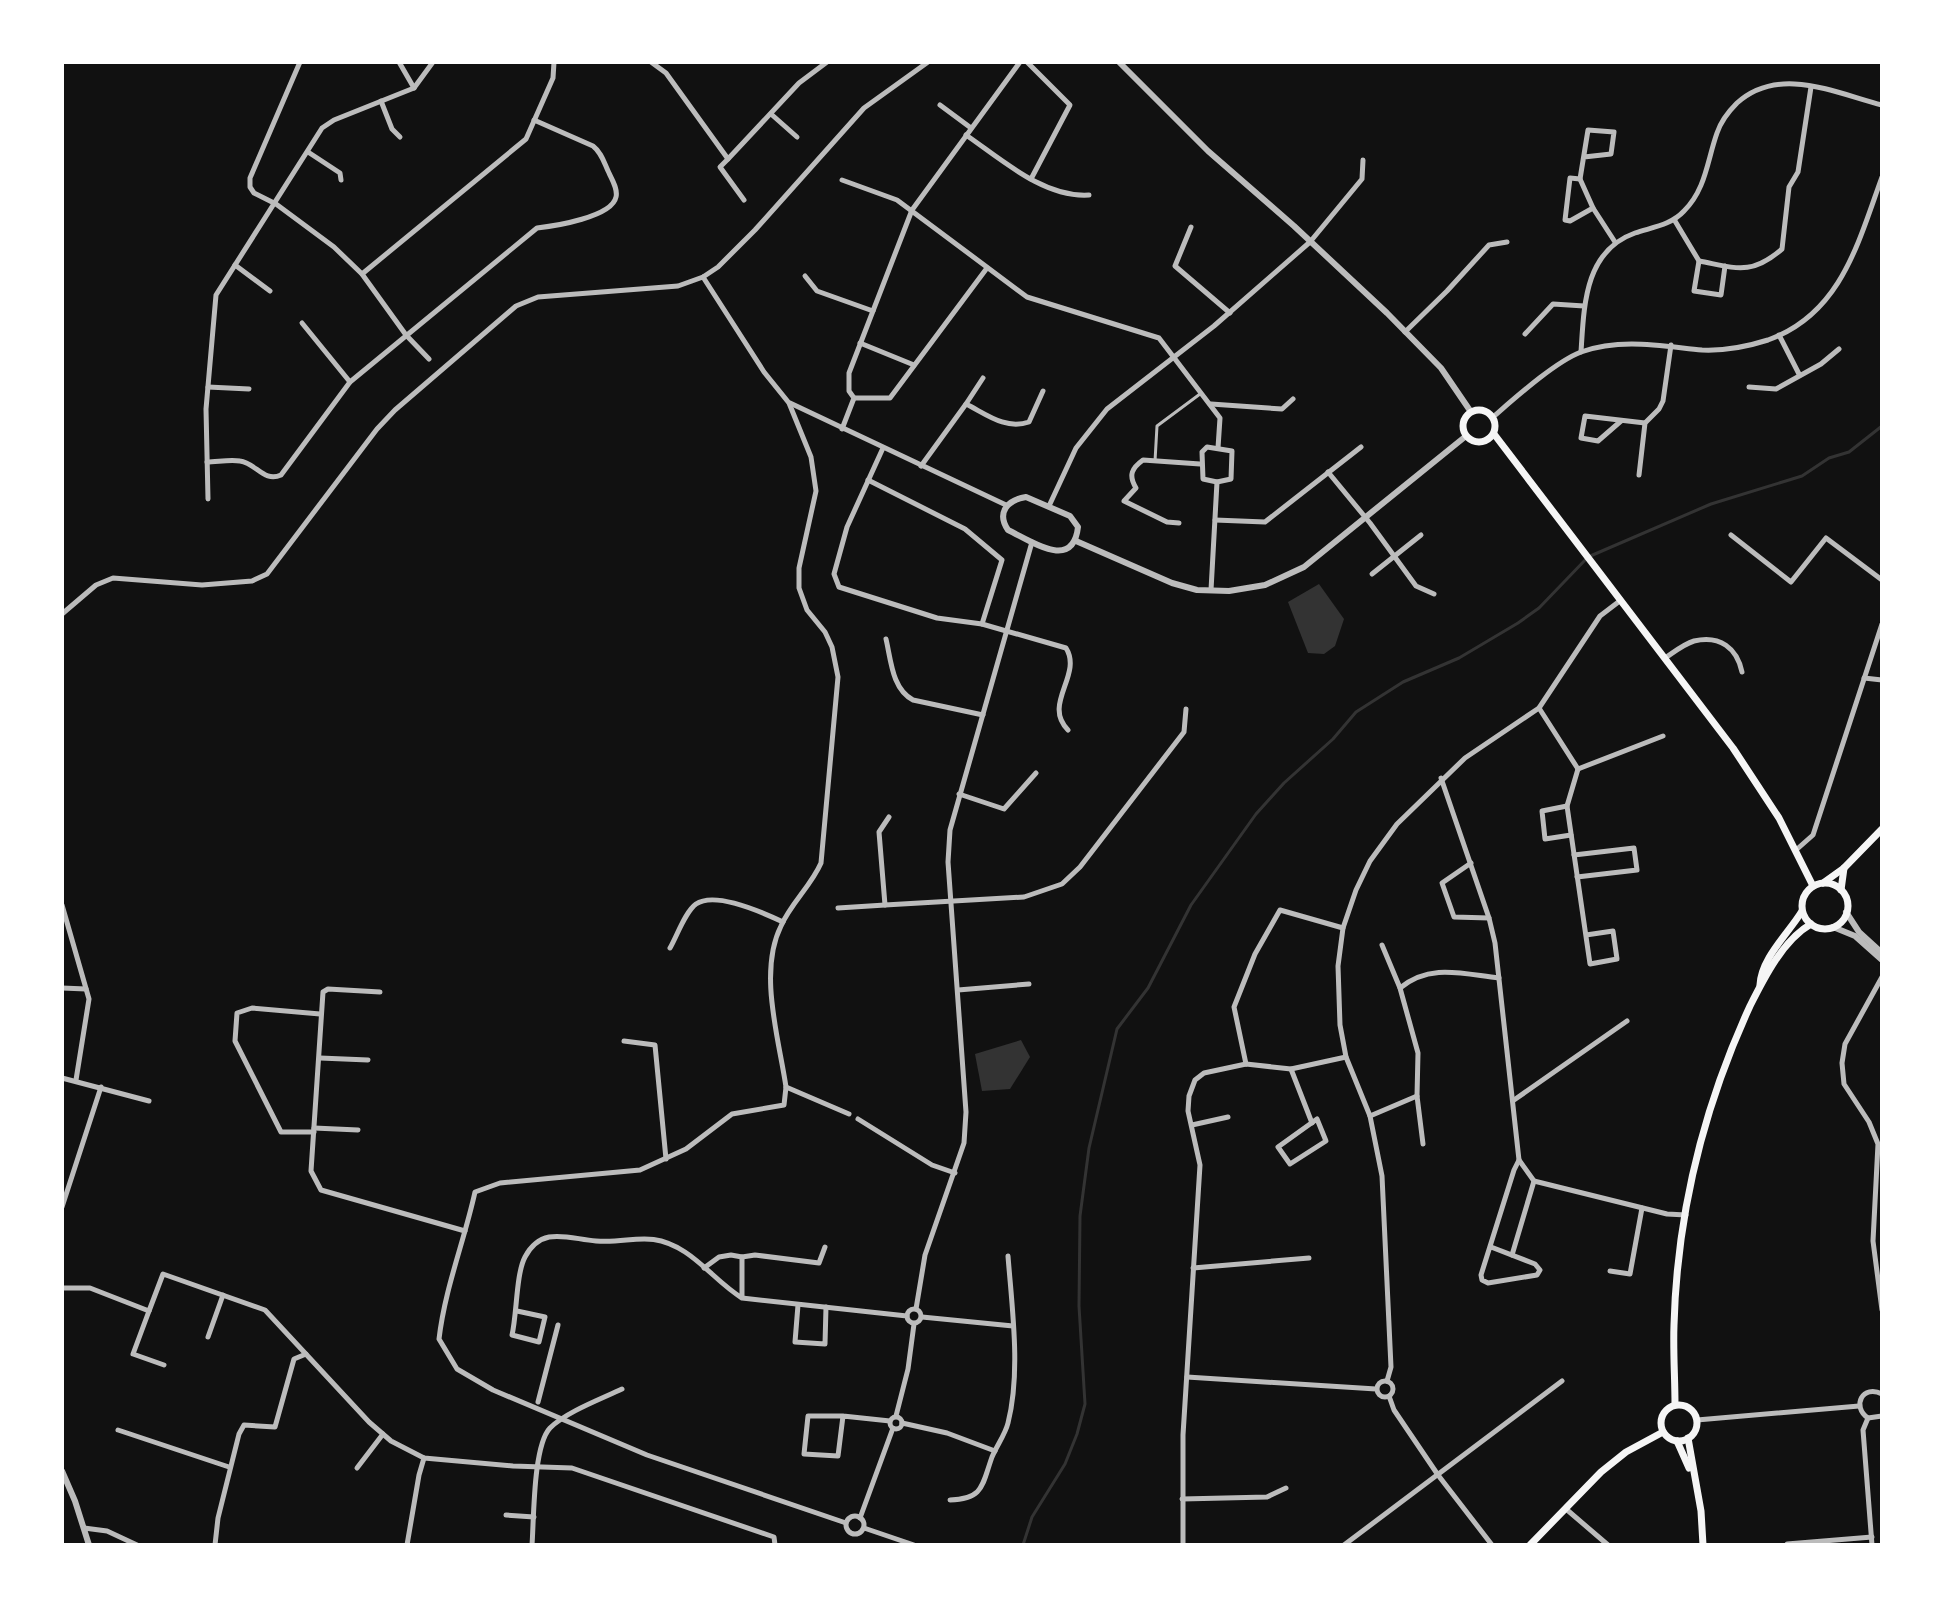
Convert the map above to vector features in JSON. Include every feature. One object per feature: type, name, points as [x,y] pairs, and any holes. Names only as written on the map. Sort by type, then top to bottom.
[{"type":"main road","points":[[1480,410],[1493,417],[1496,425],[1494,434],[1481,443],[1466,436],[1463,426],[1471,412],[1480,410]]},
{"type":"main road","points":[[1494,434],[1755,781],[1796,850],[1813,886]]},
{"type":"main road","points":[[1760,987],[1760,978],[1771,958],[1802,911],[1803,897],[1813,886],[1823,883],[1844,868],[1882,829]]},
{"type":"main road","points":[[1841,890],[1844,868]]},
{"type":"main road","points":[[1802,911],[1818,928],[1833,927],[1846,912],[1847,901],[1841,890],[1833,884],[1823,883]]},
{"type":"main road","points":[[1675,1405],[1674,1324],[1679,1262],[1698,1147],[1732,1047],[1760,987],[1794,936],[1811,924]]},
{"type":"main road","points":[[1677,1441],[1688,1438],[1696,1429],[1697,1420],[1689,1408],[1675,1405],[1663,1414],[1661,1426],[1663,1432],[1682,1448],[1692,1482],[1701,1545]]},
{"type":"main road","points":[[1530,1545],[1601,1472],[1626,1452],[1663,1432]]},
{"type":"main road","points":[[1688,1438],[1701,1511],[1701,1545]]},
{"type":"street","points":[[300,62],[250,178],[250,187],[254,193],[276,204],[334,247],[362,274],[406,335],[429,359]]},
{"type":"street","points":[[399,62],[414,88]]},
{"type":"street","points":[[208,499],[208,387],[216,295],[322,128],[334,120],[414,88],[433,62]]},
{"type":"street","points":[[362,274],[526,139],[553,78],[554,62]]},
{"type":"street","points":[[651,62],[666,73],[728,159]]},
{"type":"street","points":[[744,200],[720,167],[799,83],[827,62]]},
{"type":"street","points":[[62,614],[96,585],[113,578],[202,585],[252,581],[267,574],[377,429],[516,306],[538,297],[678,286],[703,277],[718,267],[755,230],[864,108],[928,62]]},
{"type":"street","points":[[854,398],[849,391],[849,373],[912,210],[1020,62]]},
{"type":"street","points":[[1027,62],[1070,105],[1031,179]]},
{"type":"street","points":[[1119,62],[1208,151],[1405,332],[1441,368],[1471,412]]},
{"type":"street","points":[[1581,352],[1584,306],[1595,266],[1615,242],[1675,221],[1695,199],[1717,134],[1729,111],[1757,89],[1771,84],[1792,83],[1882,105]]},
{"type":"street","points":[[1699,261],[1753,268],[1782,249],[1789,187],[1798,172],[1811,87]]},
{"type":"street","points":[[381,101],[392,129],[400,137]]},
{"type":"street","points":[[940,105],[971,128]]},
{"type":"street","points":[[771,114],[797,137]]},
{"type":"street","points":[[207,462],[239,460],[269,477],[281,475],[350,382],[537,228],[566,225],[611,206],[617,192],[600,152],[534,120]]},
{"type":"street","points":[[1584,157],[1611,154],[1614,132],[1588,130],[1580,179],[1593,208],[1615,242]]},
{"type":"street","points":[[966,135],[1031,179],[1078,196],[1089,195]]},
{"type":"street","points":[[308,152],[340,173],[341,180]]},
{"type":"street","points":[[1049,506],[1076,448],[1107,409],[1230,313],[1310,242],[1362,179],[1363,160]]},
{"type":"street","points":[[1493,417],[1581,352],[1639,343],[1722,350],[1745,347],[1779,335],[1818,311],[1840,282],[1882,177]]},
{"type":"street","points":[[1580,179],[1570,178],[1565,220],[1570,221],[1593,208]]},
{"type":"street","points":[[842,180],[897,200],[1027,297],[1159,338],[1220,418],[1218,448]]},
{"type":"street","points":[[1675,221],[1699,261],[1694,291],[1721,295],[1725,266]]},
{"type":"street","points":[[1191,227],[1175,266],[1230,313]]},
{"type":"street","points":[[1405,332],[1489,245],[1507,242]]},
{"type":"street","points":[[235,265],[270,291]]},
{"type":"street","points":[[854,398],[890,398],[987,268]]},
{"type":"street","points":[[805,276],[817,291],[873,311]]},
{"type":"street","points":[[703,277],[764,372],[789,403],[811,457],[816,482],[799,568],[799,588],[807,610],[825,632],[832,647],[838,677],[821,863],[783,922],[772,953],[770,981],[786,1087],[784,1105],[732,1114],[686,1149],[640,1170],[500,1183],[475,1192],[456,1255],[439,1339],[457,1369],[493,1390],[647,1455],[846,1523]]},
{"type":"street","points":[[1525,334],[1553,304],[1584,306]]},
{"type":"street","points":[[302,323],[350,382]]},
{"type":"street","points":[[1779,335],[1799,374]]},
{"type":"street","points":[[860,343],[914,365]]},
{"type":"street","points":[[1639,475],[1645,423],[1663,401],[1671,345]]},
{"type":"street","points":[[1749,387],[1776,389],[1821,364],[1839,349]]},
{"type":"street","points":[[921,466],[983,378]]},
{"type":"street","points":[[208,387],[249,389]]},
{"type":"street","points":[[966,404],[1008,425],[1020,425],[1029,422],[1043,391]]},
{"type":"street","points":[[842,429],[854,398]]},
{"type":"street","points":[[1211,404],[1282,409],[1293,399]]},
{"type":"street","points":[[789,403],[1006,505]]},
{"type":"street","points":[[1621,421],[1598,441],[1581,438],[1585,416],[1645,423]]},
{"type":"street","points":[[1076,541],[1172,583],[1229,591],[1265,585],[1304,567],[1466,436]]},
{"type":"street","points":[[1215,520],[1265,522],[1361,447]]},
{"type":"street","points":[[883,448],[843,538],[834,574],[839,587],[937,618],[982,624],[1066,648],[1070,664],[1057,710],[1068,730]]},
{"type":"street","points":[[1218,448],[1229,449],[1234,455],[1231,479],[1217,482],[1203,479],[1200,464],[1204,449],[1218,448]]},
{"type":"street","points":[[1179,523],[1167,522],[1124,501],[1136,488],[1131,480],[1135,466],[1143,460],[1200,464]]},
{"type":"street","points":[[1328,472],[1416,586],[1434,594]]},
{"type":"street","points":[[868,480],[965,529],[1002,560],[982,624]]},
{"type":"street","points":[[1211,590],[1217,482]]},
{"type":"street","points":[[1026,497],[1049,506],[1070,516],[1078,527],[1076,541],[1065,551],[1054,551],[1008,530],[1003,515],[1006,505],[1015,499],[1026,497]]},
{"type":"street","points":[[1372,574],[1421,535]]},
{"type":"street","points":[[1731,535],[1791,582],[1826,538],[1882,580]]},
{"type":"street","points":[[1013,1326],[922,1317],[916,1309],[925,1255],[964,1143],[966,1112],[950,900],[950,830],[1032,542]]},
{"type":"street","points":[[1387,1381],[1391,1367],[1382,1176],[1370,1116],[1346,1057],[1340,1025],[1337,993],[1343,928],[1370,861],[1397,824],[1465,758],[1539,708],[1600,616],[1621,600]]},
{"type":"street","points":[[1796,850],[1813,835],[1882,624]]},
{"type":"street","points":[[886,639],[896,679],[904,695],[913,700],[983,715]]},
{"type":"street","points":[[1665,658],[1694,641],[1716,643],[1735,651],[1742,672]]},
{"type":"street","points":[[1864,678],[1882,680]]},
{"type":"street","points":[[1539,708],[1578,769],[1567,806],[1590,964],[1617,959],[1613,931],[1586,935]]},
{"type":"street","points":[[838,908],[1024,897],[1062,884],[1080,867],[1184,732],[1186,709]]},
{"type":"street","points":[[1578,769],[1663,736]]},
{"type":"street","points":[[959,794],[1004,809],[1036,773]]},
{"type":"street","points":[[1441,778],[1489,918],[1499,978],[1519,1160],[1534,1181],[1667,1214],[1687,1215]]},
{"type":"street","points":[[1567,806],[1542,811],[1545,839],[1571,835]]},
{"type":"street","points":[[885,905],[879,832],[889,817]]},
{"type":"street","points":[[1574,855],[1634,848],[1637,870],[1577,877]]},
{"type":"street","points":[[1471,863],[1442,883],[1454,917],[1489,918]]},
{"type":"street","points":[[670,948],[695,905],[708,899],[756,909],[783,922]]},
{"type":"street","points":[[62,905],[89,999],[76,1080]]},
{"type":"street","points":[[1246,1064],[1234,1007],[1255,952],[1280,910],[1343,928]]},
{"type":"street","points":[[1846,912],[1859,932],[1882,953]]},
{"type":"street","points":[[1833,927],[1855,936],[1882,960]]},
{"type":"street","points":[[1382,945],[1400,988],[1418,1053],[1417,1096],[1423,1144]]},
{"type":"street","points":[[1400,988],[1413,977],[1428,972],[1499,978]]},
{"type":"street","points":[[1882,977],[1845,1044],[1842,1063],[1844,1084],[1869,1122],[1878,1144],[1880,1158],[1873,1241],[1882,1310]]},
{"type":"street","points":[[958,990],[1029,984]]},
{"type":"street","points":[[62,988],[86,989]]},
{"type":"street","points":[[380,992],[328,989],[321,998],[320,1058],[311,1171],[321,1190],[465,1231]]},
{"type":"street","points":[[320,1014],[242,1009],[237,1013],[235,1041],[281,1132],[358,1130]]},
{"type":"street","points":[[1514,1100],[1627,1021]]},
{"type":"street","points":[[624,1041],[655,1045],[666,1159]]},
{"type":"street","points":[[1183,1545],[1187,1377],[1200,1165],[1188,1111],[1189,1096],[1195,1080],[1204,1073],[1246,1064],[1291,1069],[1346,1057]]},
{"type":"street","points":[[320,1058],[368,1060]]},
{"type":"street","points":[[1291,1069],[1312,1123]]},
{"type":"street","points":[[62,1078],[149,1101]]},
{"type":"street","points":[[62,1207],[65,1188],[101,1087]]},
{"type":"street","points":[[786,1087],[849,1114]]},
{"type":"street","points":[[1370,1116],[1417,1096]]},
{"type":"street","points":[[1192,1125],[1228,1117]]},
{"type":"street","points":[[858,1119],[932,1165],[955,1173]]},
{"type":"street","points":[[1317,1119],[1326,1141],[1290,1164],[1278,1147],[1312,1123],[1317,1119]]},
{"type":"street","points":[[1491,1247],[1535,1264],[1540,1270],[1537,1275],[1488,1283],[1482,1280],[1481,1275],[1519,1160]]},
{"type":"street","points":[[1512,1255],[1534,1181]]},
{"type":"street","points":[[1610,1271],[1630,1274],[1642,1208]]},
{"type":"street","points":[[517,1311],[545,1317],[539,1342],[512,1335],[520,1278],[525,1257],[540,1240],[562,1234],[597,1242],[650,1238],[685,1252],[742,1298],[907,1316]]},
{"type":"street","points":[[704,1268],[719,1257],[731,1255],[819,1263],[825,1247]]},
{"type":"street","points":[[950,1500],[968,1499],[980,1491],[1008,1427],[1013,1400],[1013,1326],[1008,1256]]},
{"type":"street","points":[[742,1257],[742,1298]]},
{"type":"street","points":[[1193,1268],[1309,1258]]},
{"type":"street","points":[[164,1365],[133,1354],[163,1274],[265,1310],[383,1434],[424,1458],[572,1468],[774,1537],[775,1545]]},
{"type":"street","points":[[62,1288],[90,1288],[149,1311]]},
{"type":"street","points":[[208,1337],[223,1295]]},
{"type":"street","points":[[798,1305],[795,1342],[825,1344],[826,1307]]},
{"type":"street","points":[[907,1316],[916,1309]]},
{"type":"street","points":[[907,1316],[914,1324]]},
{"type":"street","points":[[914,1324],[922,1317]]},
{"type":"street","points":[[843,1416],[838,1456],[804,1454],[808,1416],[843,1416],[890,1421],[896,1416],[908,1369],[914,1324]]},
{"type":"street","points":[[538,1402],[558,1325]]},
{"type":"street","points":[[215,1545],[229,1467],[239,1434],[244,1425],[275,1427],[294,1359],[306,1353]]},
{"type":"street","points":[[1187,1377],[1376,1389]]},
{"type":"street","points":[[1376,1389],[1380,1382],[1387,1381]]},
{"type":"street","points":[[1387,1381],[1393,1389],[1389,1396],[1394,1410],[1438,1475],[1492,1545]]},
{"type":"street","points":[[1344,1545],[1562,1381]]},
{"type":"street","points":[[532,1545],[537,1465],[545,1436],[551,1427],[579,1409],[622,1389]]},
{"type":"street","points":[[1376,1389],[1380,1396],[1389,1396]]},
{"type":"street","points":[[1859,1406],[1867,1392],[1881,1390]]},
{"type":"street","points":[[1859,1406],[1868,1418]]},
{"type":"street","points":[[1697,1420],[1859,1406]]},
{"type":"street","points":[[896,1416],[902,1423]]},
{"type":"street","points":[[1868,1418],[1882,1416]]},
{"type":"street","points":[[1868,1418],[1863,1430],[1872,1545]]},
{"type":"street","points":[[890,1421],[893,1428],[860,1518],[864,1528],[914,1545]]},
{"type":"street","points":[[902,1423],[947,1433],[995,1451]]},
{"type":"street","points":[[893,1428],[899,1428],[902,1423]]},
{"type":"street","points":[[118,1430],[229,1467]]},
{"type":"street","points":[[357,1468],[383,1434]]},
{"type":"street","points":[[407,1545],[424,1458]]},
{"type":"street","points":[[62,1471],[89,1545]]},
{"type":"street","points":[[1182,1499],[1267,1497],[1286,1488]]},
{"type":"street","points":[[1566,1509],[1608,1545]]},
{"type":"street","points":[[506,1515],[534,1517]]},
{"type":"street","points":[[846,1523],[851,1517],[860,1518]]},
{"type":"street","points":[[846,1523],[852,1534],[858,1534],[864,1528]]},
{"type":"street","points":[[84,1528],[107,1531],[137,1545]]},
{"type":"street","points":[[1789,1545],[1872,1537]]},
{"type":"lane","points":[[1155,461],[1157,426],[1201,393]]},
{"type":"shaded area","points":[[1319,584],[1344,619],[1335,646],[1324,654],[1308,653],[1288,602]]},
{"type":"shaded area","points":[[1021,1040],[1030,1057],[1010,1089],[982,1091],[975,1054]]},
{"type":"waterway","points":[[1023,1545],[1032,1517],[1065,1464],[1085,1404],[1079,1306],[1080,1216],[1089,1148],[1117,1029],[1148,988],[1191,905],[1256,814],[1284,783],[1333,739],[1356,712],[1403,682],[1459,658],[1518,623],[1539,608],[1588,557],[1711,504],[1802,476],[1829,458],[1849,452],[1882,426]]}]
